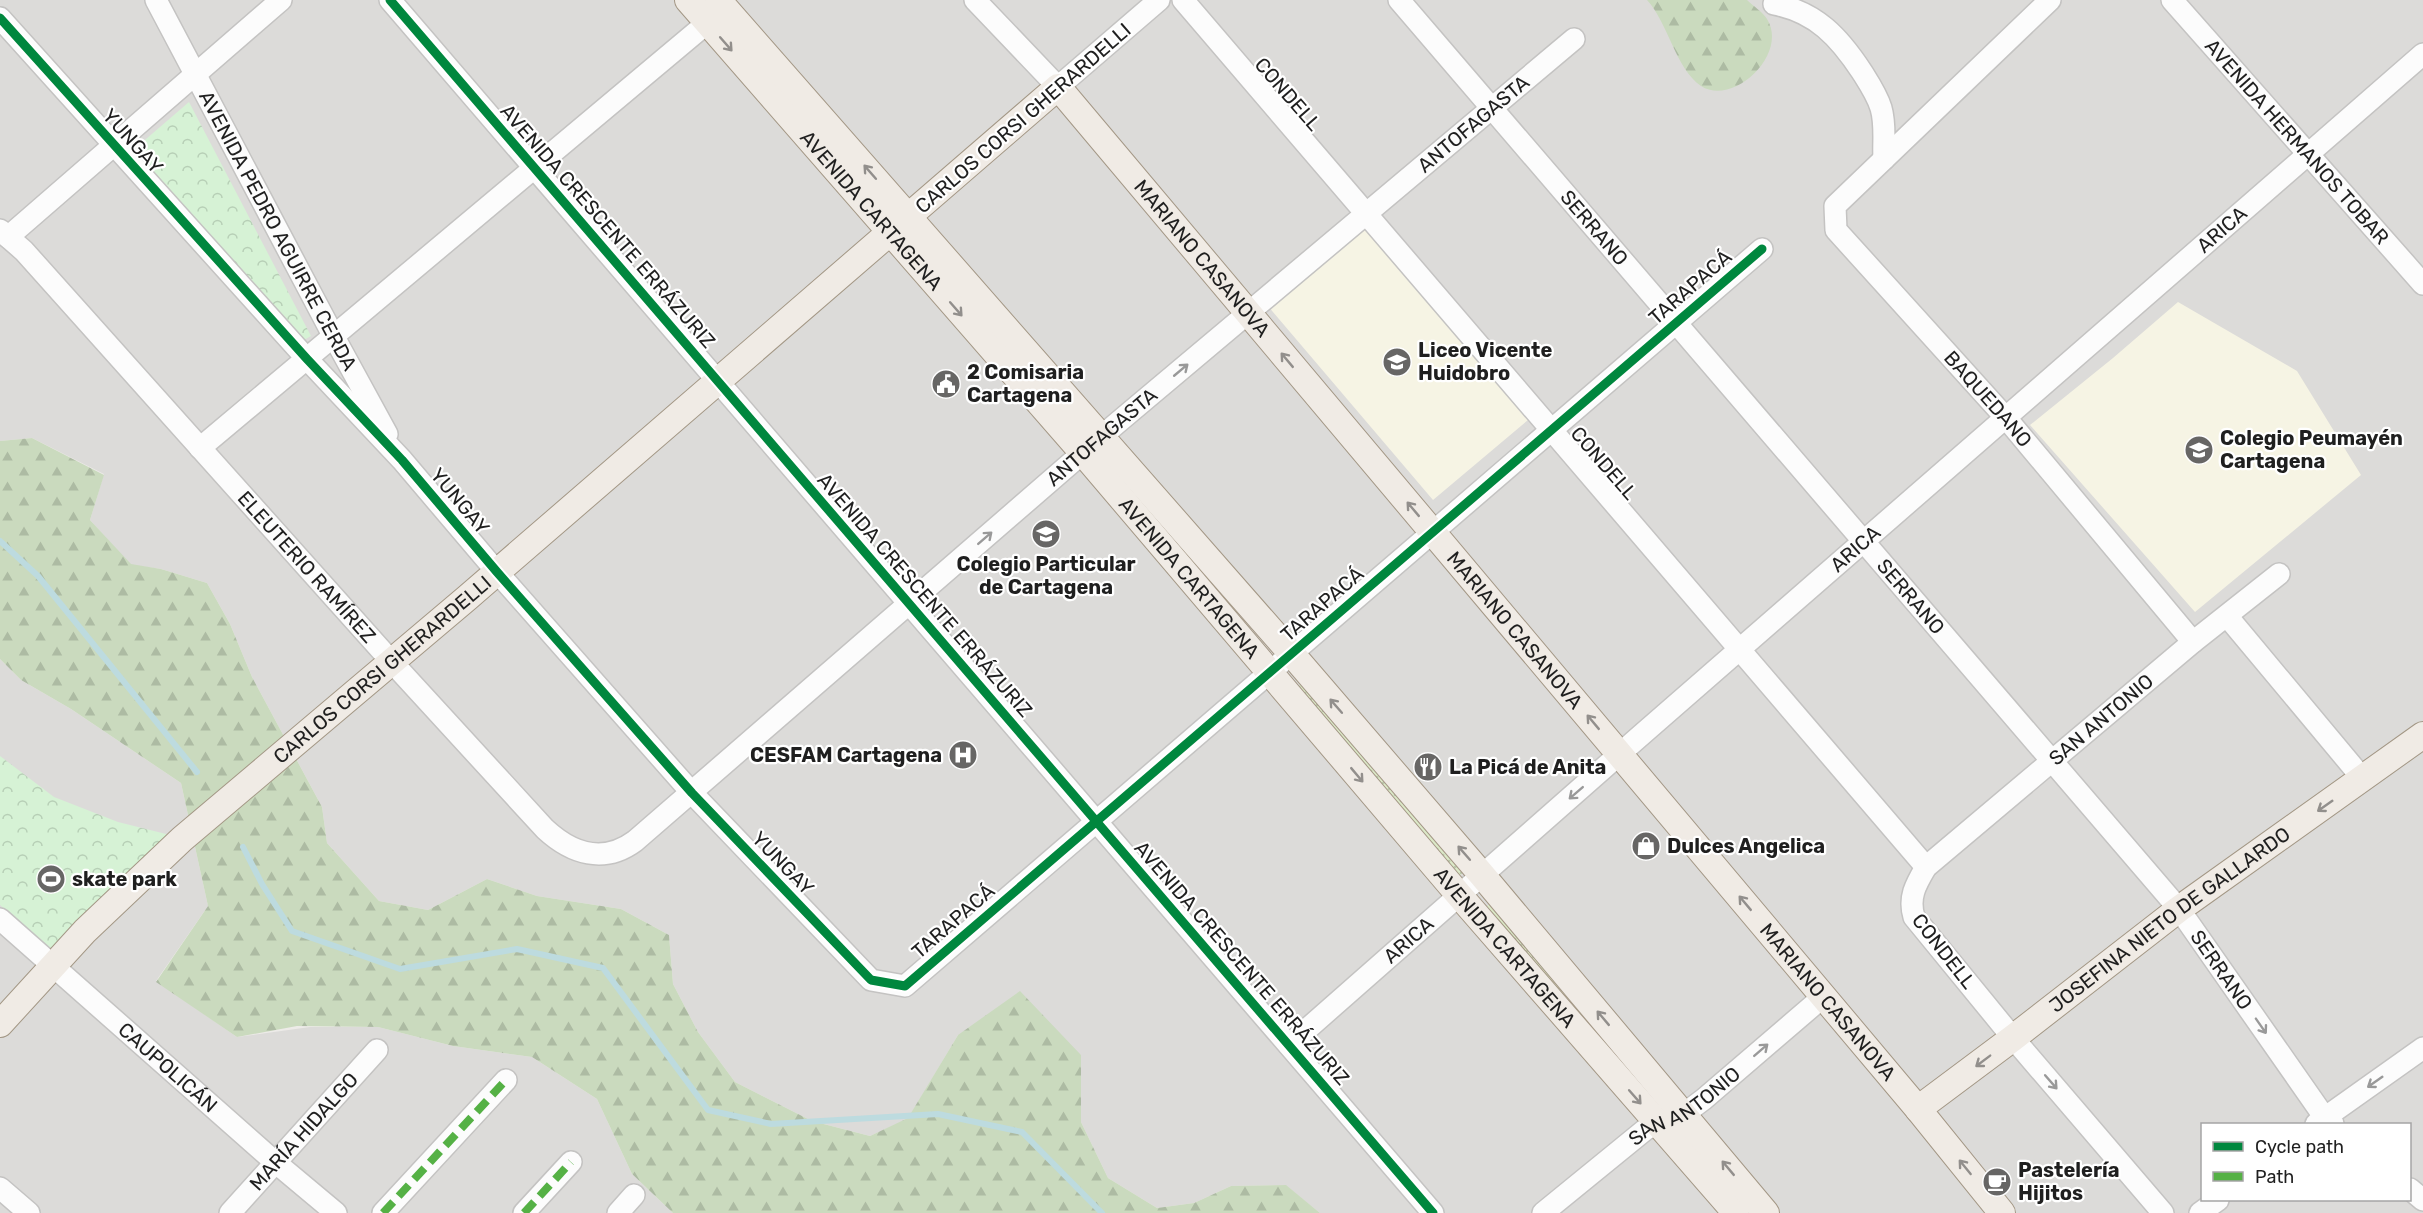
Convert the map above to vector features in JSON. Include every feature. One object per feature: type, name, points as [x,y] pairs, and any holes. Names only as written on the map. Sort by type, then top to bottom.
[{"type":"main road","name":"AVENIDA CARTAGENA","points":[[688,0],[721,8],[909,216],[1270,672],[1459,895],[1736,1213]]},
{"type":"main road","name":"AVENIDA CARTAGENA","points":[[721,8],[889,233],[1291,653],[1482,875],[1766,1213]]},
{"type":"main road","name":"CARLOS CORSI GHERARDELLI","points":[[0,1024],[53,964],[182,838],[497,572],[1058,87]]},
{"type":"main road","name":"MARIANO CASANOVA","points":[[1058,87],[1824,996],[2002,1213]]},
{"type":"main road","name":"JOSEFINA NIETO DE GALLARDO","points":[[1918,1109],[2179,909],[2423,735]]},
{"type":"street","name":"AVENIDA PEDRO AGUIRRE CERDA","points":[[156,0],[334,337],[402,460]]},
{"type":"street","points":[[4,233],[113,146],[281,0]]},
{"type":"street","name":"AVENIDA CRESCENTE ERRÁZURIZ","points":[[390,0],[1433,1213]]},
{"type":"street","name":"MARIANO CASANOVA","points":[[975,0],[1058,87]]},
{"type":"street","name":"CARLOS CORSI GHERARDELLI","points":[[1058,87],[1159,0]]},
{"type":"street","name":"CONDELL","points":[[1183,0],[1926,867],[1915,885],[1911,898],[1914,917],[2013,1038],[2163,1213]]},
{"type":"street","name":"SERRANO","points":[[1399,0],[2179,909],[2324,1122]]},
{"type":"street","points":[[1884,159],[2050,0]]},
{"type":"street","name":"AVENIDA HERMANOS TOBAR","points":[[2172,0],[2423,284]]},
{"type":"street","points":[[1774,4],[1790,7],[1821,24],[1849,52],[1870,85],[1881,110],[1884,159]]},
{"type":"street","points":[[200,448],[721,8]]},
{"type":"street","name":"YUNGAY","points":[[0,18],[113,146],[402,460],[497,572],[692,793],[871,980],[905,986]]},
{"type":"street","name":"ANTOFAGASTA","points":[[636,841],[1092,445],[1574,39]]},
{"type":"street","name":"ARICA","points":[[1289,1045],[2423,54]]},
{"type":"street","name":"BAQUEDANO","points":[[1884,159],[1835,206],[1836,230],[2006,418],[2193,642]]},
{"type":"street","name":"ELEUTERIO RAMÍREZ","points":[[4,233],[24,251],[391,661],[555,838],[576,850],[596,855],[616,852],[636,841]]},
{"type":"street","name":"TARAPACÁ","points":[[905,986],[1762,249]]},
{"type":"street","name":"SAN ANTONIO","points":[[1926,867],[2193,642],[2279,574]]},
{"type":"street","points":[[2227,616],[2363,779]]},
{"type":"street","name":"CAUPOLICÁN","points":[[0,919],[336,1213]]},
{"type":"street","name":"SAN ANTONIO","points":[[1543,1213],[1646,1129],[1684,1114],[1704,1100],[1824,996]]},
{"type":"street","points":[[2324,1122],[2423,1048]]},
{"type":"street","name":"MARÍA HIDALGO","points":[[230,1213],[377,1050]]},
{"type":"street","points":[[383,1213],[506,1080]]},
{"type":"street","points":[[524,1213],[571,1162]]},
{"type":"street","points":[[0,1188],[28,1213]]},
{"type":"street","points":[[2411,1191],[2423,1200]]},
{"type":"street","points":[[618,1213],[634,1195]]},
{"type":"street","points":[[2200,1213],[2217,1201]]},
{"type":"shaded area","points":[[0,0],[2423,0],[2423,1213],[1320,1213],[1285,1185],[1231,1186],[1194,1203],[1157,1208],[1108,1178],[1081,1122],[1081,1055],[958,1035],[908,1119],[870,1136],[812,1121],[735,1082],[698,1032],[673,984],[669,935],[621,909],[537,896],[487,879],[428,910],[379,901],[327,843],[322,807],[252,677],[230,624],[207,583],[161,569],[131,565],[90,520],[104,474],[32,438],[0,441]]},
{"type":"shaded area","name":"Liceo Vicente Huidobro","points":[[1362,224],[1528,420],[1433,500],[1267,305]]},
{"type":"shaded area","name":"Colegio Peumayén Cartagena","points":[[2178,302],[2297,371],[2361,475],[2195,612],[2030,425]]},
{"type":"shaded area","points":[[0,659],[21,680],[71,709],[181,783],[208,906],[156,981],[237,1037],[310,1027],[378,1027],[453,1046],[532,1057],[597,1099],[632,1174],[673,1213],[0,1213]]},
{"type":"green space","points":[[1647,0],[1747,0],[1765,16],[1772,33],[1770,47],[1764,61],[1754,74],[1728,89],[1714,91],[1701,86],[1685,69],[1661,21]]},
{"type":"green space","points":[[189,102],[311,336],[302,341],[131,152]]},
{"type":"green space","points":[[32,438],[104,475],[90,520],[131,564],[161,569],[207,583],[230,624],[252,677],[322,807],[327,843],[379,901],[428,910],[487,879],[537,896],[621,909],[669,935],[673,984],[698,1032],[735,1082],[812,1121],[870,1136],[908,1118],[958,1035],[1020,991],[1081,1055],[1081,1122],[1108,1178],[1157,1208],[1194,1203],[1231,1186],[1286,1185],[1320,1213],[673,1213],[632,1174],[597,1099],[532,1057],[453,1046],[378,1027],[297,1026],[237,1037],[156,982],[208,906],[181,783],[71,709],[21,680],[0,659],[0,441]]},
{"type":"green space","points":[[1305,683],[1467,869],[1457,878],[1296,687]]},
{"type":"green space","points":[[0,756],[54,797],[118,822],[170,835],[52,951],[0,905]]},
{"type":"green space","points":[[1493,901],[1659,1095],[1650,1102],[1485,908]]},
{"type":"waterway","points":[[0,541],[38,576],[197,772]]},
{"type":"waterway","points":[[243,847],[262,884],[292,931],[400,969],[517,949],[603,968],[708,1110],[771,1124],[938,1114],[1022,1132],[1102,1213]]},
{"type":"marked path","points":[[383,1213],[506,1080]]},
{"type":"marked path","points":[[524,1213],[571,1162]]},
{"type":"cycle path","points":[[390,0],[1433,1213]]},
{"type":"cycle path","points":[[0,18],[307,359],[402,460],[497,572],[692,793],[871,980],[905,986],[1762,249]]},
{"type":"place","name":"Liceo Vicente Huidobro","points":[[1397,362]]},
{"type":"place","name":"2 Comisaria Cartagena","points":[[946,384]]},
{"type":"place","name":"Colegio Peumayén Cartagena","points":[[2199,450]]},
{"type":"place","name":"Colegio Particular de Cartagena","points":[[1046,534]]},
{"type":"place","name":"CESFAM Cartagena","points":[[963,755]]},
{"type":"place","name":"La Picá de Anita","points":[[1428,767]]},
{"type":"place","name":"Dulces Angelica","points":[[1646,846]]},
{"type":"place","name":"skate park","points":[[51,879]]},
{"type":"place","name":"Pastelería Hijitos","points":[[1997,1182]]}]
